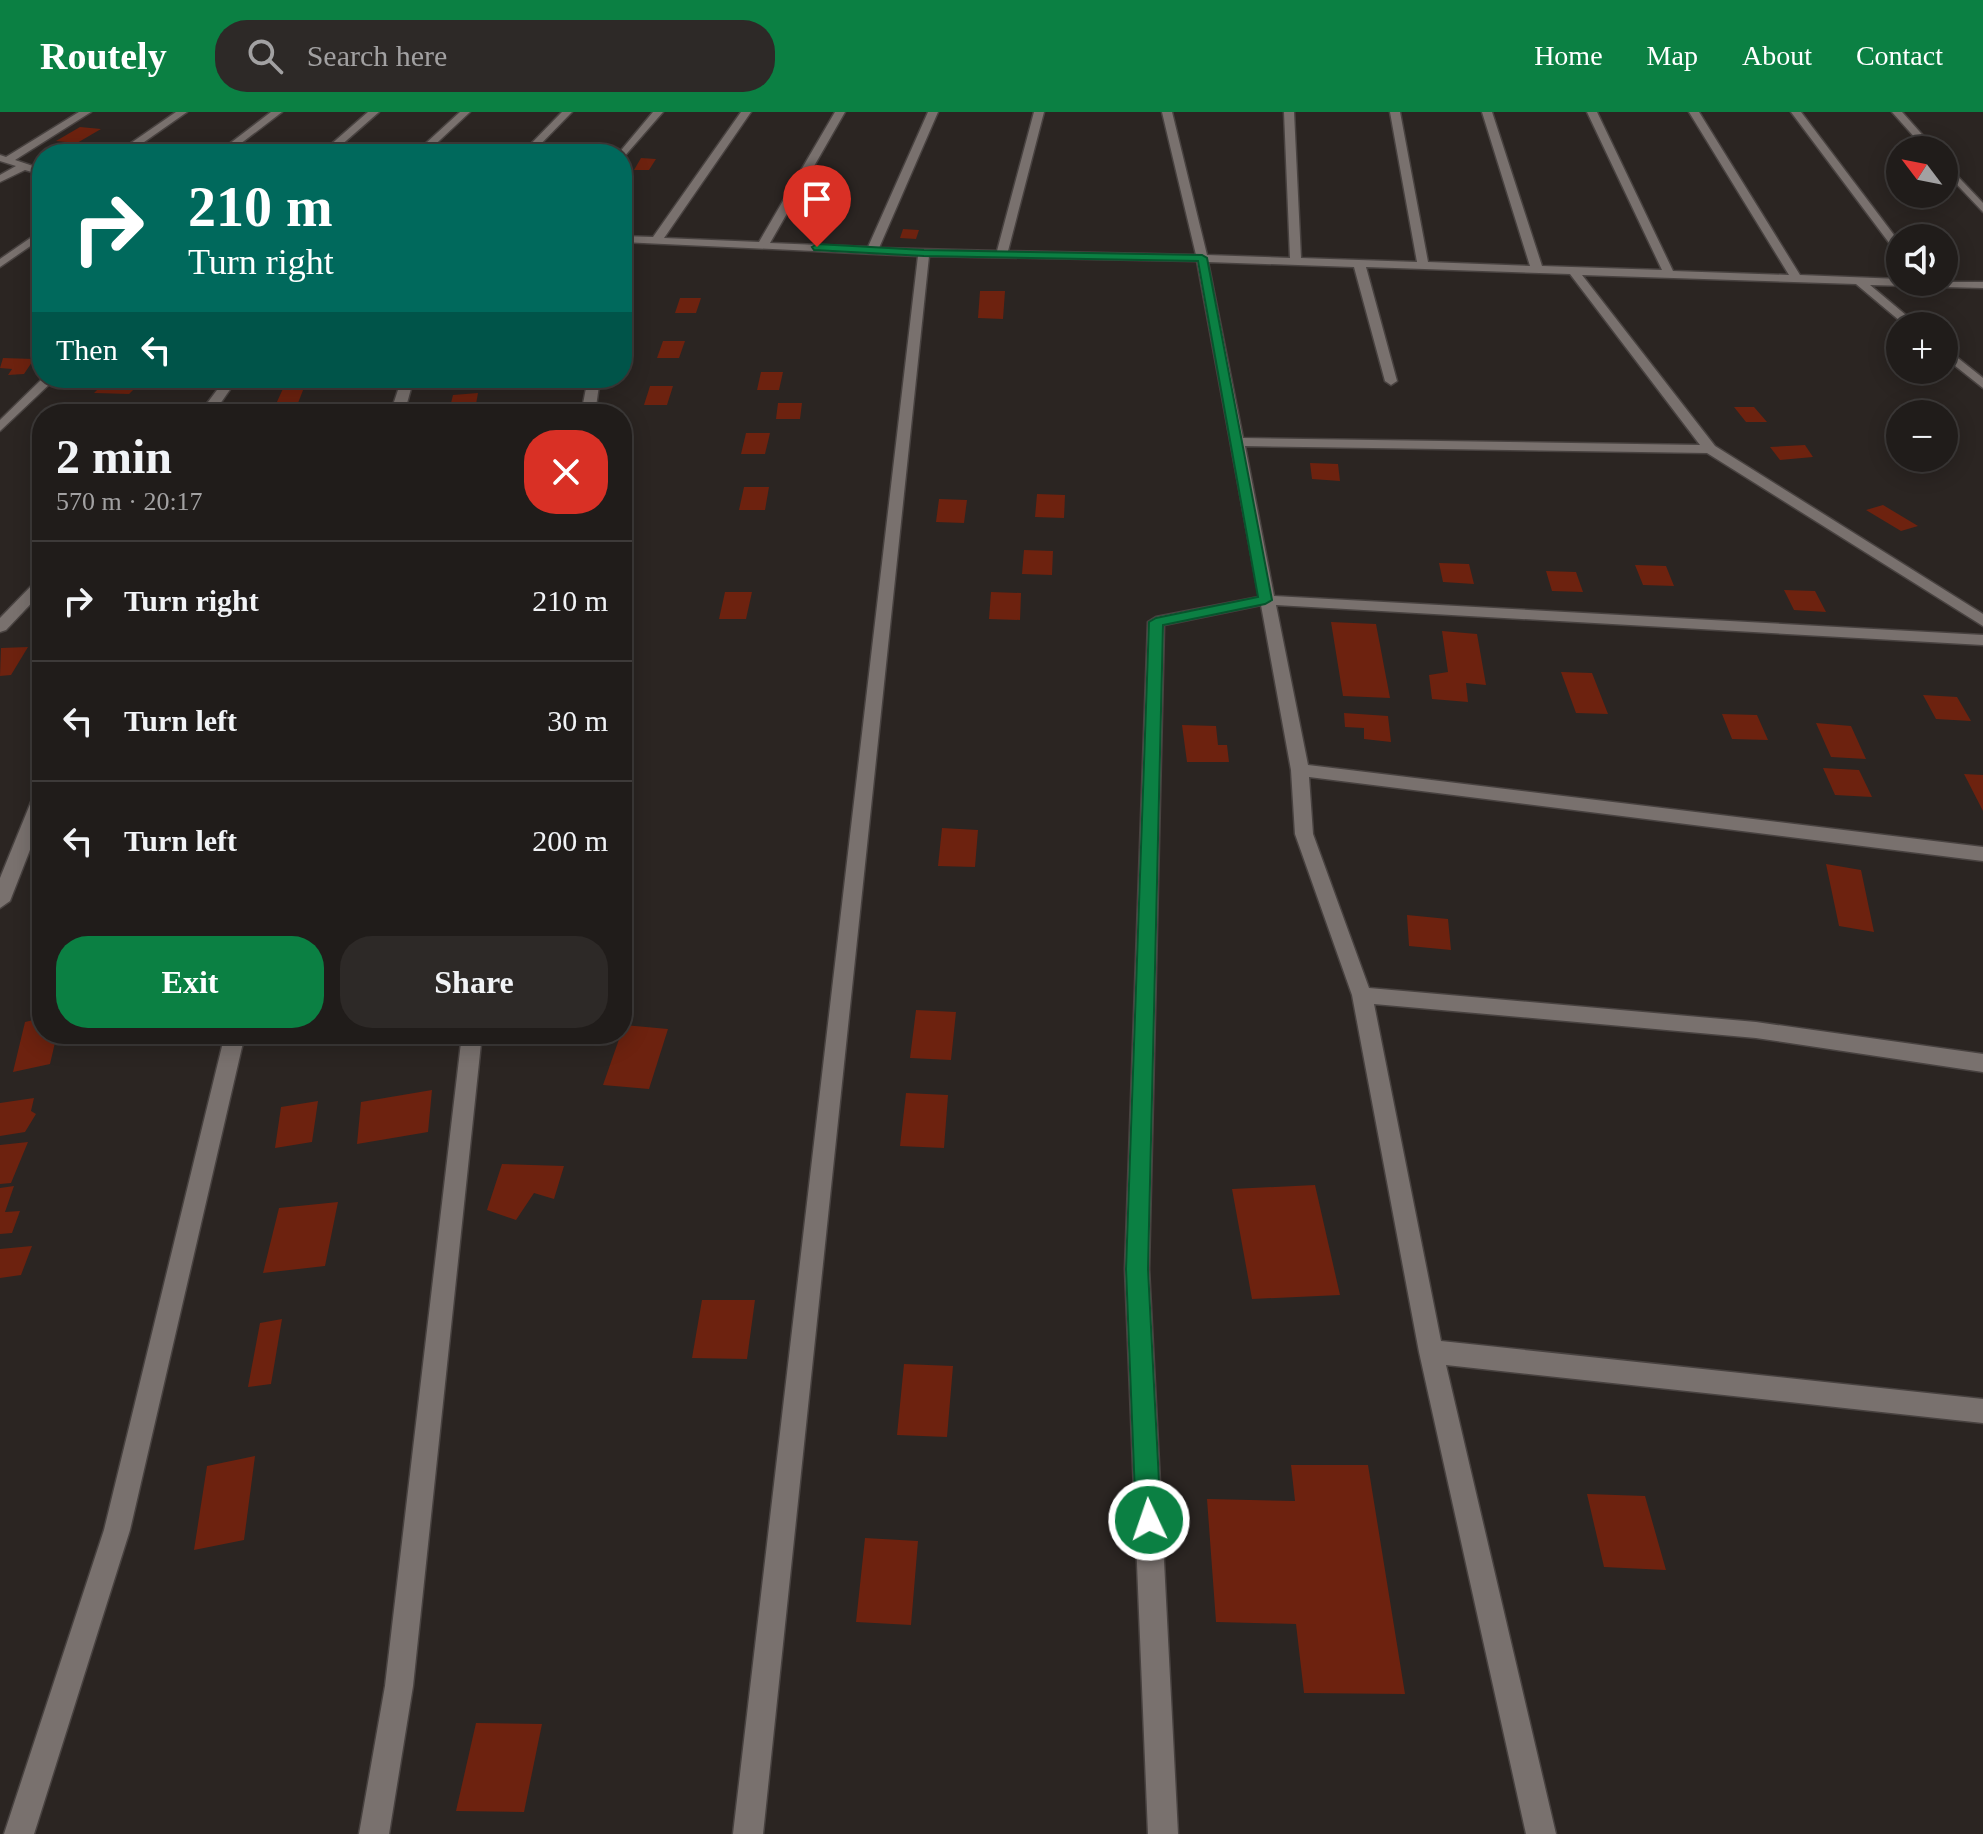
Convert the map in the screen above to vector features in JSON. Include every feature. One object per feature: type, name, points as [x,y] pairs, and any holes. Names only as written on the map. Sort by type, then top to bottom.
[{"type":"street","points":[[4,159],[86,112]]},
{"type":"street","points":[[135,144],[182,112]]},
{"type":"street","points":[[234,144],[277,112]]},
{"type":"street","points":[[337,144],[374,112]]},
{"type":"street","points":[[430,144],[465,112]]},
{"type":"street","points":[[536,144],[567,112]]},
{"type":"street","points":[[632,144],[658,112]]},
{"type":"street","points":[[657,240],[746,112]]},
{"type":"street","points":[[763,245],[840,112]]},
{"type":"street","points":[[872,250],[933,112]]},
{"type":"street","points":[[1001,255],[1039,112]]},
{"type":"street","points":[[1167,112],[1202,258],[1265,600],[1300,770],[1304,834],[1362,995],[1431,1352],[1541,1834]]},
{"type":"street","points":[[1289,112],[1296,261]]},
{"type":"street","points":[[1395,112],[1423,265]]},
{"type":"street","points":[[1487,112],[1537,269]]},
{"type":"street","points":[[1592,112],[1669,274]]},
{"type":"street","points":[[1694,112],[1797,279]]},
{"type":"street","points":[[1796,112],[1886,231]]},
{"type":"street","points":[[1897,112],[1918,136]]},
{"type":"street","points":[[4,159],[32,169]]},
{"type":"street","points":[[0,179],[24,166]]},
{"type":"street","points":[[1958,181],[1983,209]]},
{"type":"street","points":[[632,239],[924,253],[1202,258],[1886,281]]},
{"type":"street","points":[[0,264],[32,240]]},
{"type":"street","points":[[748,1834],[924,253]]},
{"type":"street","points":[[1359,263],[1391,381]]},
{"type":"street","points":[[1573,271],[1710,449],[1983,621]]},
{"type":"street","points":[[1858,280],[1896,312]]},
{"type":"street","points":[[1958,284],[1983,285]]},
{"type":"street","points":[[1958,363],[1983,384]]},
{"type":"street","points":[[0,427],[40,388]]},
{"type":"street","points":[[1236,442],[1710,449]]},
{"type":"street","points":[[0,627],[32,593]]},
{"type":"street","points":[[1163,1834],[1137,1269],[1156,622],[1265,600],[1983,640]]},
{"type":"street","points":[[1300,770],[1983,854]]},
{"type":"street","points":[[0,901],[32,822]]},
{"type":"street","points":[[1362,995],[1756,1030],[1983,1063]]},
{"type":"street","points":[[19,1834],[117,1530],[233,1044]]},
{"type":"street","points":[[374,1834],[399,1686],[471,1044]]},
{"type":"street","points":[[1431,1352],[1983,1411]]},
{"type":"building","points":[[80,127],[101,129],[77,143],[56,141]]},
{"type":"building","points":[[641,158],[656,159],[649,170],[634,170]]},
{"type":"building","points":[[903,229],[919,230],[916,239],[900,238]]},
{"type":"building","points":[[980,291],[1005,291],[1003,319],[978,318]]},
{"type":"building","points":[[680,298],[701,298],[696,313],[675,313]]},
{"type":"building","points":[[663,341],[685,341],[679,358],[657,358]]},
{"type":"building","points":[[3,358],[32,359],[24,374],[8,375],[12,369],[0,368]]},
{"type":"building","points":[[761,372],[783,372],[779,390],[757,390]]},
{"type":"building","points":[[650,386],[673,386],[667,405],[644,405]]},
{"type":"building","points":[[99,388],[135,388],[129,394],[94,393]]},
{"type":"building","points":[[283,388],[304,388],[298,403],[276,404]]},
{"type":"building","points":[[478,393],[476,404],[451,404],[453,395]]},
{"type":"building","points":[[778,403],[802,403],[800,419],[776,419]]},
{"type":"building","points":[[1734,407],[1754,407],[1767,422],[1746,422]]},
{"type":"building","points":[[746,433],[770,433],[765,454],[741,454]]},
{"type":"building","points":[[1805,445],[1813,457],[1780,460],[1770,447]]},
{"type":"building","points":[[1310,463],[1338,464],[1340,481],[1312,479]]},
{"type":"building","points":[[744,487],[769,487],[765,510],[739,510]]},
{"type":"building","points":[[1037,494],[1065,495],[1064,518],[1035,517]]},
{"type":"building","points":[[939,499],[967,500],[964,523],[936,522]]},
{"type":"building","points":[[1883,505],[1918,526],[1901,531],[1866,510]]},
{"type":"building","points":[[1024,550],[1053,551],[1052,575],[1022,574]]},
{"type":"building","points":[[1439,563],[1469,564],[1474,584],[1443,582]]},
{"type":"building","points":[[1635,565],[1666,566],[1674,586],[1643,585]]},
{"type":"building","points":[[1546,571],[1576,572],[1583,592],[1552,591]]},
{"type":"building","points":[[1784,590],[1815,591],[1826,612],[1794,610]]},
{"type":"building","points":[[725,592],[752,592],[746,619],[719,619]]},
{"type":"building","points":[[991,592],[1021,593],[1020,620],[989,619]]},
{"type":"building","points":[[1331,622],[1376,624],[1390,698],[1343,696]]},
{"type":"building","points":[[1442,631],[1477,634],[1486,685],[1466,683],[1468,702],[1432,699],[1429,675],[1448,672]]},
{"type":"building","points":[[28,647],[11,675],[0,676],[1,648]]},
{"type":"building","points":[[1561,672],[1592,673],[1608,714],[1576,713]]},
{"type":"building","points":[[1923,695],[1957,697],[1971,721],[1936,719]]},
{"type":"building","points":[[1344,713],[1388,716],[1391,742],[1364,739],[1364,728],[1345,727]]},
{"type":"building","points":[[1722,714],[1757,715],[1768,740],[1732,739]]},
{"type":"building","points":[[1816,723],[1851,726],[1866,759],[1831,757]]},
{"type":"building","points":[[1182,725],[1216,726],[1218,745],[1227,745],[1229,762],[1187,762]]},
{"type":"building","points":[[1823,768],[1859,770],[1872,797],[1835,795]]},
{"type":"building","points":[[1964,774],[1983,775],[1983,811]]},
{"type":"building","points":[[942,828],[978,830],[975,867],[938,866]]},
{"type":"building","points":[[1826,864],[1861,870],[1874,932],[1839,926]]},
{"type":"building","points":[[1407,915],[1448,919],[1451,950],[1409,946]]},
{"type":"building","points":[[916,1010],[956,1012],[951,1060],[910,1058]]},
{"type":"building","points":[[32,1020],[32,1044],[55,1044],[50,1064],[13,1072],[25,1022]]},
{"type":"building","points":[[632,1026],[668,1029],[649,1089],[603,1085],[617,1044],[632,1044]]},
{"type":"building","points":[[432,1090],[428,1132],[357,1144],[361,1102]]},
{"type":"building","points":[[906,1093],[948,1095],[944,1148],[900,1146]]},
{"type":"building","points":[[34,1098],[31,1111],[36,1114],[25,1132],[0,1136],[0,1103]]},
{"type":"building","points":[[318,1101],[312,1142],[275,1148],[281,1107]]},
{"type":"building","points":[[28,1142],[11,1183],[0,1184],[0,1145]]},
{"type":"building","points":[[502,1164],[564,1166],[554,1199],[534,1193],[516,1220],[487,1210]]},
{"type":"building","points":[[1315,1185],[1340,1295],[1252,1299],[1232,1189]]},
{"type":"building","points":[[14,1186],[5,1212],[20,1211],[12,1233],[0,1234],[0,1188]]},
{"type":"building","points":[[338,1202],[325,1266],[263,1273],[279,1208]]},
{"type":"building","points":[[32,1246],[21,1275],[0,1278],[0,1249]]},
{"type":"building","points":[[702,1300],[755,1300],[747,1359],[692,1358]]},
{"type":"building","points":[[282,1319],[271,1384],[248,1387],[260,1323]]},
{"type":"building","points":[[904,1364],[953,1366],[947,1437],[897,1435]]},
{"type":"building","points":[[255,1456],[244,1540],[194,1550],[207,1466]]},
{"type":"building","points":[[1291,1465],[1368,1465],[1405,1694],[1304,1693],[1296,1624],[1216,1622],[1207,1499],[1295,1501]]},
{"type":"building","points":[[1587,1494],[1645,1496],[1666,1570],[1604,1567]]},
{"type":"building","points":[[865,1538],[918,1541],[911,1625],[856,1622]]},
{"type":"building","points":[[476,1723],[542,1724],[524,1812],[456,1811]]},
{"type":"route","points":[[817,247],[924,253],[1202,258],[1265,600],[1156,622],[1137,1269],[1149,1520]]}]
